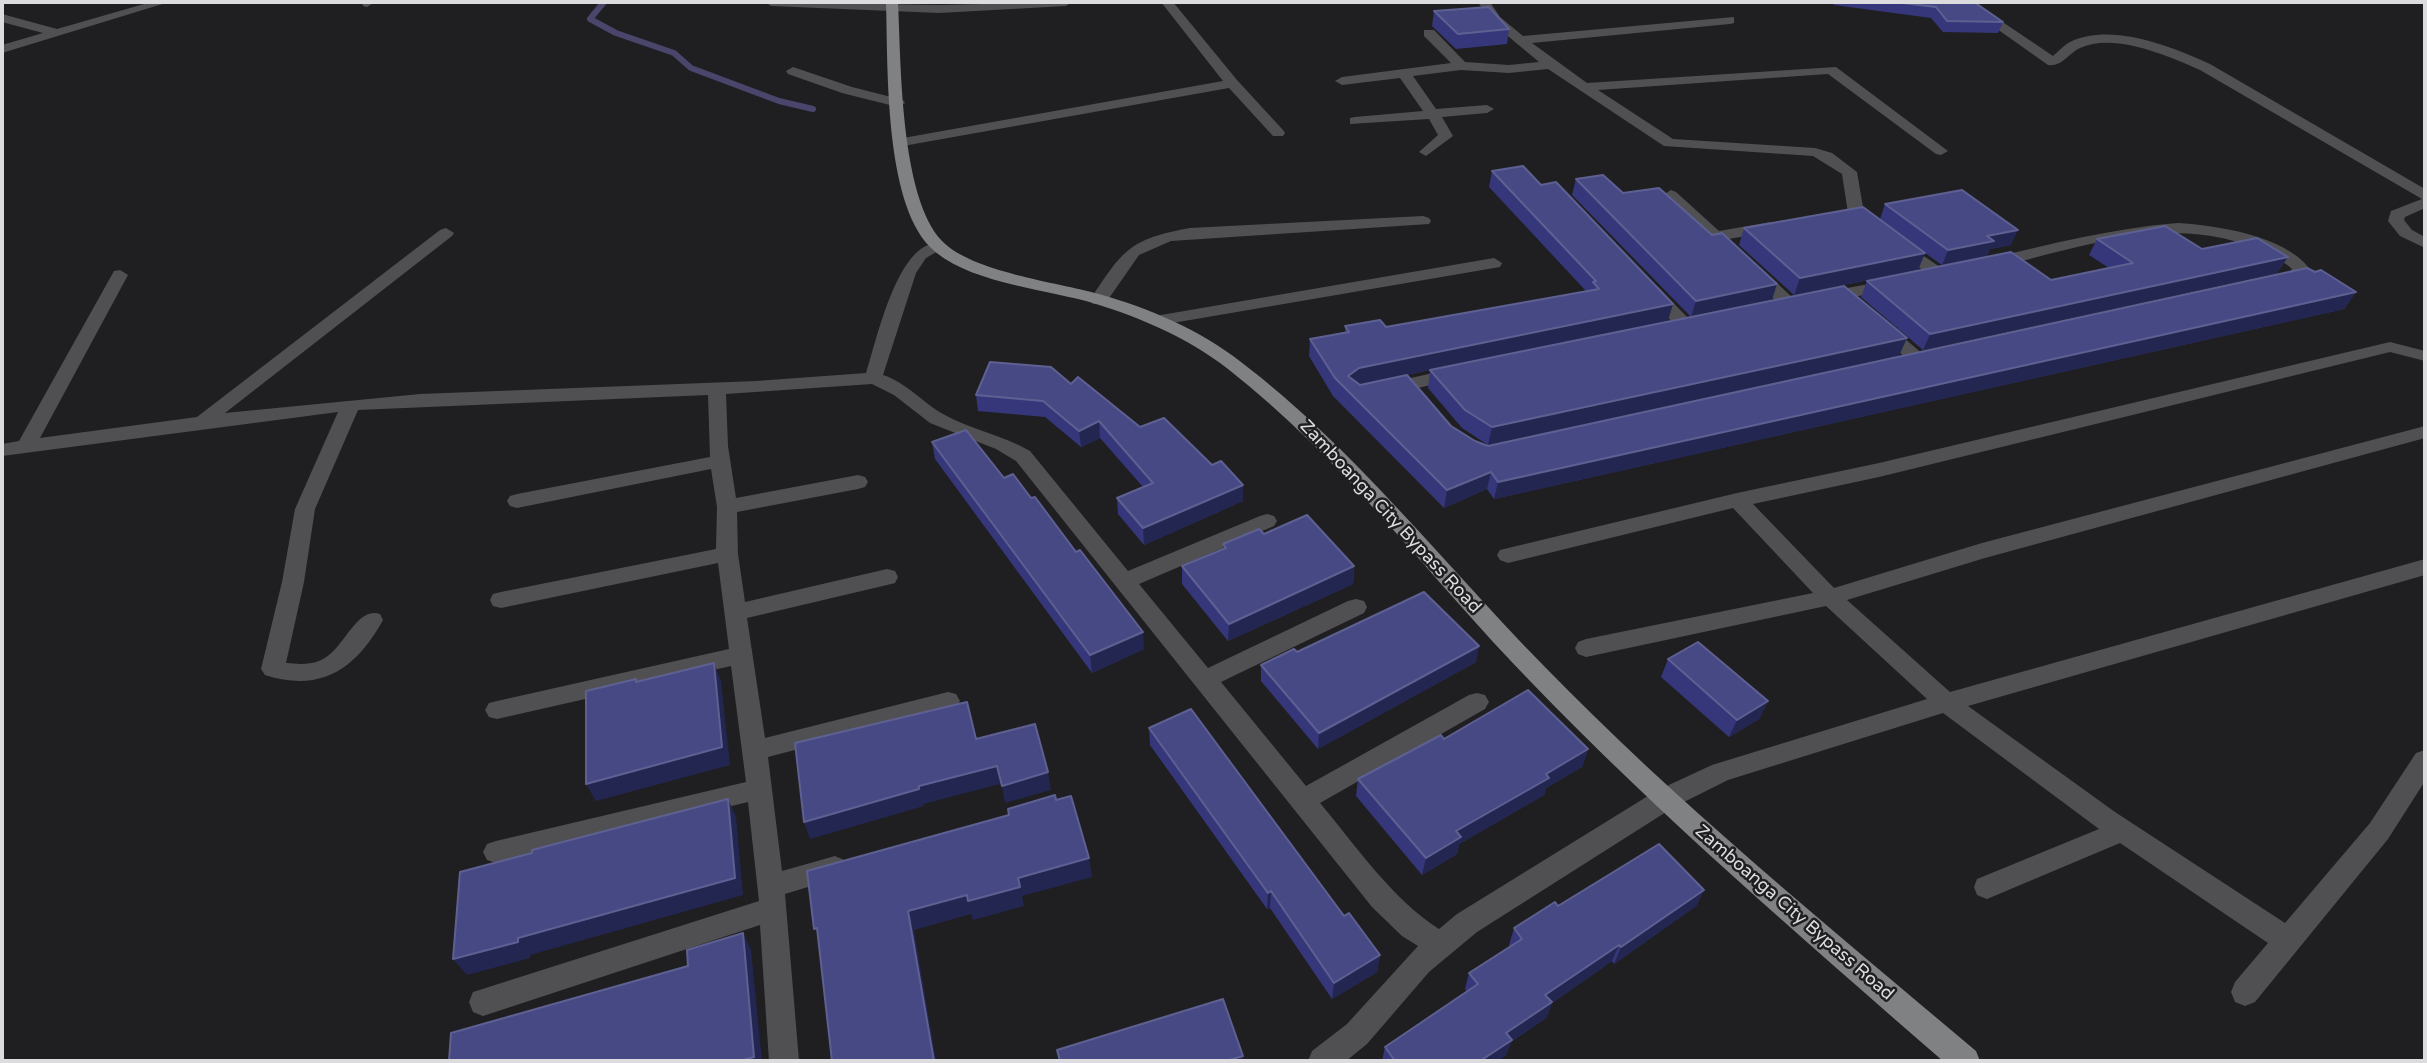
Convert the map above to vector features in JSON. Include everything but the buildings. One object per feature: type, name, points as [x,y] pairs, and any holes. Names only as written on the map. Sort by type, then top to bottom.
[{"type":"main road","points":[[892,5],[898,103],[908,187],[915,211],[937,247]]},
{"type":"main road","name":"Zamboanga City Bypass Road","points":[[937,247],[967,263],[1099,300],[1155,321],[1194,338],[1229,360],[1303,424],[1536,672],[1665,799],[1800,920],[1965,1061]]},
{"type":"street","points":[[2,49],[163,2]]},
{"type":"street","points":[[771,2],[892,5],[1066,2]]},
{"type":"street","points":[[1167,2],[1232,83],[1278,133]]},
{"type":"street","points":[[1484,2],[1495,19],[1551,65],[1669,143],[1682,146],[1815,152],[1827,156],[1849,172],[1863,217],[1838,215]]},
{"type":"street","points":[[1965,2],[2053,62],[2075,45],[2095,40],[2139,42],[2172,52],[2205,67],[2250,96],[2425,195]]},
{"type":"street","points":[[2,18],[54,32]]},
{"type":"street","points":[[1520,40],[1730,20]]},
{"type":"street","points":[[1429,33],[1461,66]]},
{"type":"street","points":[[1342,82],[1461,66],[1509,69],[1551,65]]},
{"type":"street","points":[[1581,87],[1831,70],[1941,151]]},
{"type":"street","points":[[793,71],[847,90],[898,103]]},
{"type":"street","points":[[1404,73],[1446,136],[1426,152]]},
{"type":"street","points":[[903,142],[1232,83]]},
{"type":"street","points":[[1355,121],[1487,109]]},
{"type":"street","points":[[1671,195],[1739,258],[1802,302]]},
{"type":"street","points":[[2425,203],[2397,214],[2396,221],[2406,233],[2425,243]]},
{"type":"street","points":[[1099,300],[1136,247],[1161,238],[1190,233],[1423,221]]},
{"type":"street","points":[[1716,236],[1791,223]]},
{"type":"street","points":[[1979,267],[2158,228],[2210,229],[2240,235],[2295,262],[2301,268],[2295,277],[2255,286]]},
{"type":"street","points":[[203,422],[446,233]]},
{"type":"street","points":[[1762,309],[1947,274],[1889,237]]},
{"type":"street","points":[[873,378],[908,273],[920,255],[937,247]]},
{"type":"street","points":[[1155,321],[1494,263]]},
{"type":"street","points":[[26,447],[120,275]]},
{"type":"street","points":[[1637,275],[1684,325]]},
{"type":"street","points":[[1842,294],[1866,315],[1926,358],[1892,366]]},
{"type":"street","points":[[1508,555],[1737,500],[1892,467],[2390,347],[2425,356]]},
{"type":"street","points":[[1371,392],[1465,372]]},
{"type":"street","points":[[2,450],[351,405],[447,398],[717,389],[873,378],[900,388],[938,419],[1007,445],[1023,456],[1382,898],[1412,927],[1439,944]]},
{"type":"street","points":[[1411,384],[1425,401]]},
{"type":"street","points":[[717,389],[727,507],[727,554],[760,789],[772,898],[784,1061]]},
{"type":"street","points":[[351,405],[305,509],[293,582],[273,669],[287,674],[309,673],[339,660],[372,620]]},
{"type":"street","points":[[1586,648],[1830,597],[1982,551],[2425,432]]},
{"type":"street","points":[[517,501],[721,461]]},
{"type":"street","points":[[727,507],[858,482]]},
{"type":"street","points":[[1737,500],[1830,597],[1945,703],[2122,831],[2288,941]]},
{"type":"street","points":[[1125,581],[1267,521]]},
{"type":"street","points":[[501,600],[727,554]]},
{"type":"street","points":[[1324,1061],[1357,1034],[1419,963],[1467,923],[1665,799],[1721,772],[1945,703],[2425,567]]},
{"type":"street","points":[[736,612],[887,577]]},
{"type":"street","points":[[1205,680],[1356,607]]},
{"type":"street","points":[[497,710],[741,655]]},
{"type":"street","points":[[755,750],[948,701]]},
{"type":"street","points":[[1303,800],[1476,702]]},
{"type":"street","points":[[2245,992],[2379,831],[2425,760]]},
{"type":"street","points":[[496,852],[760,789]]},
{"type":"street","points":[[1987,887],[2122,831]]},
{"type":"street","points":[[483,1002],[772,898],[863,859]]},
{"type":"waterway","points":[[604,2],[590,19],[616,33],[674,53],[691,68],[779,101],[813,109]]}]
